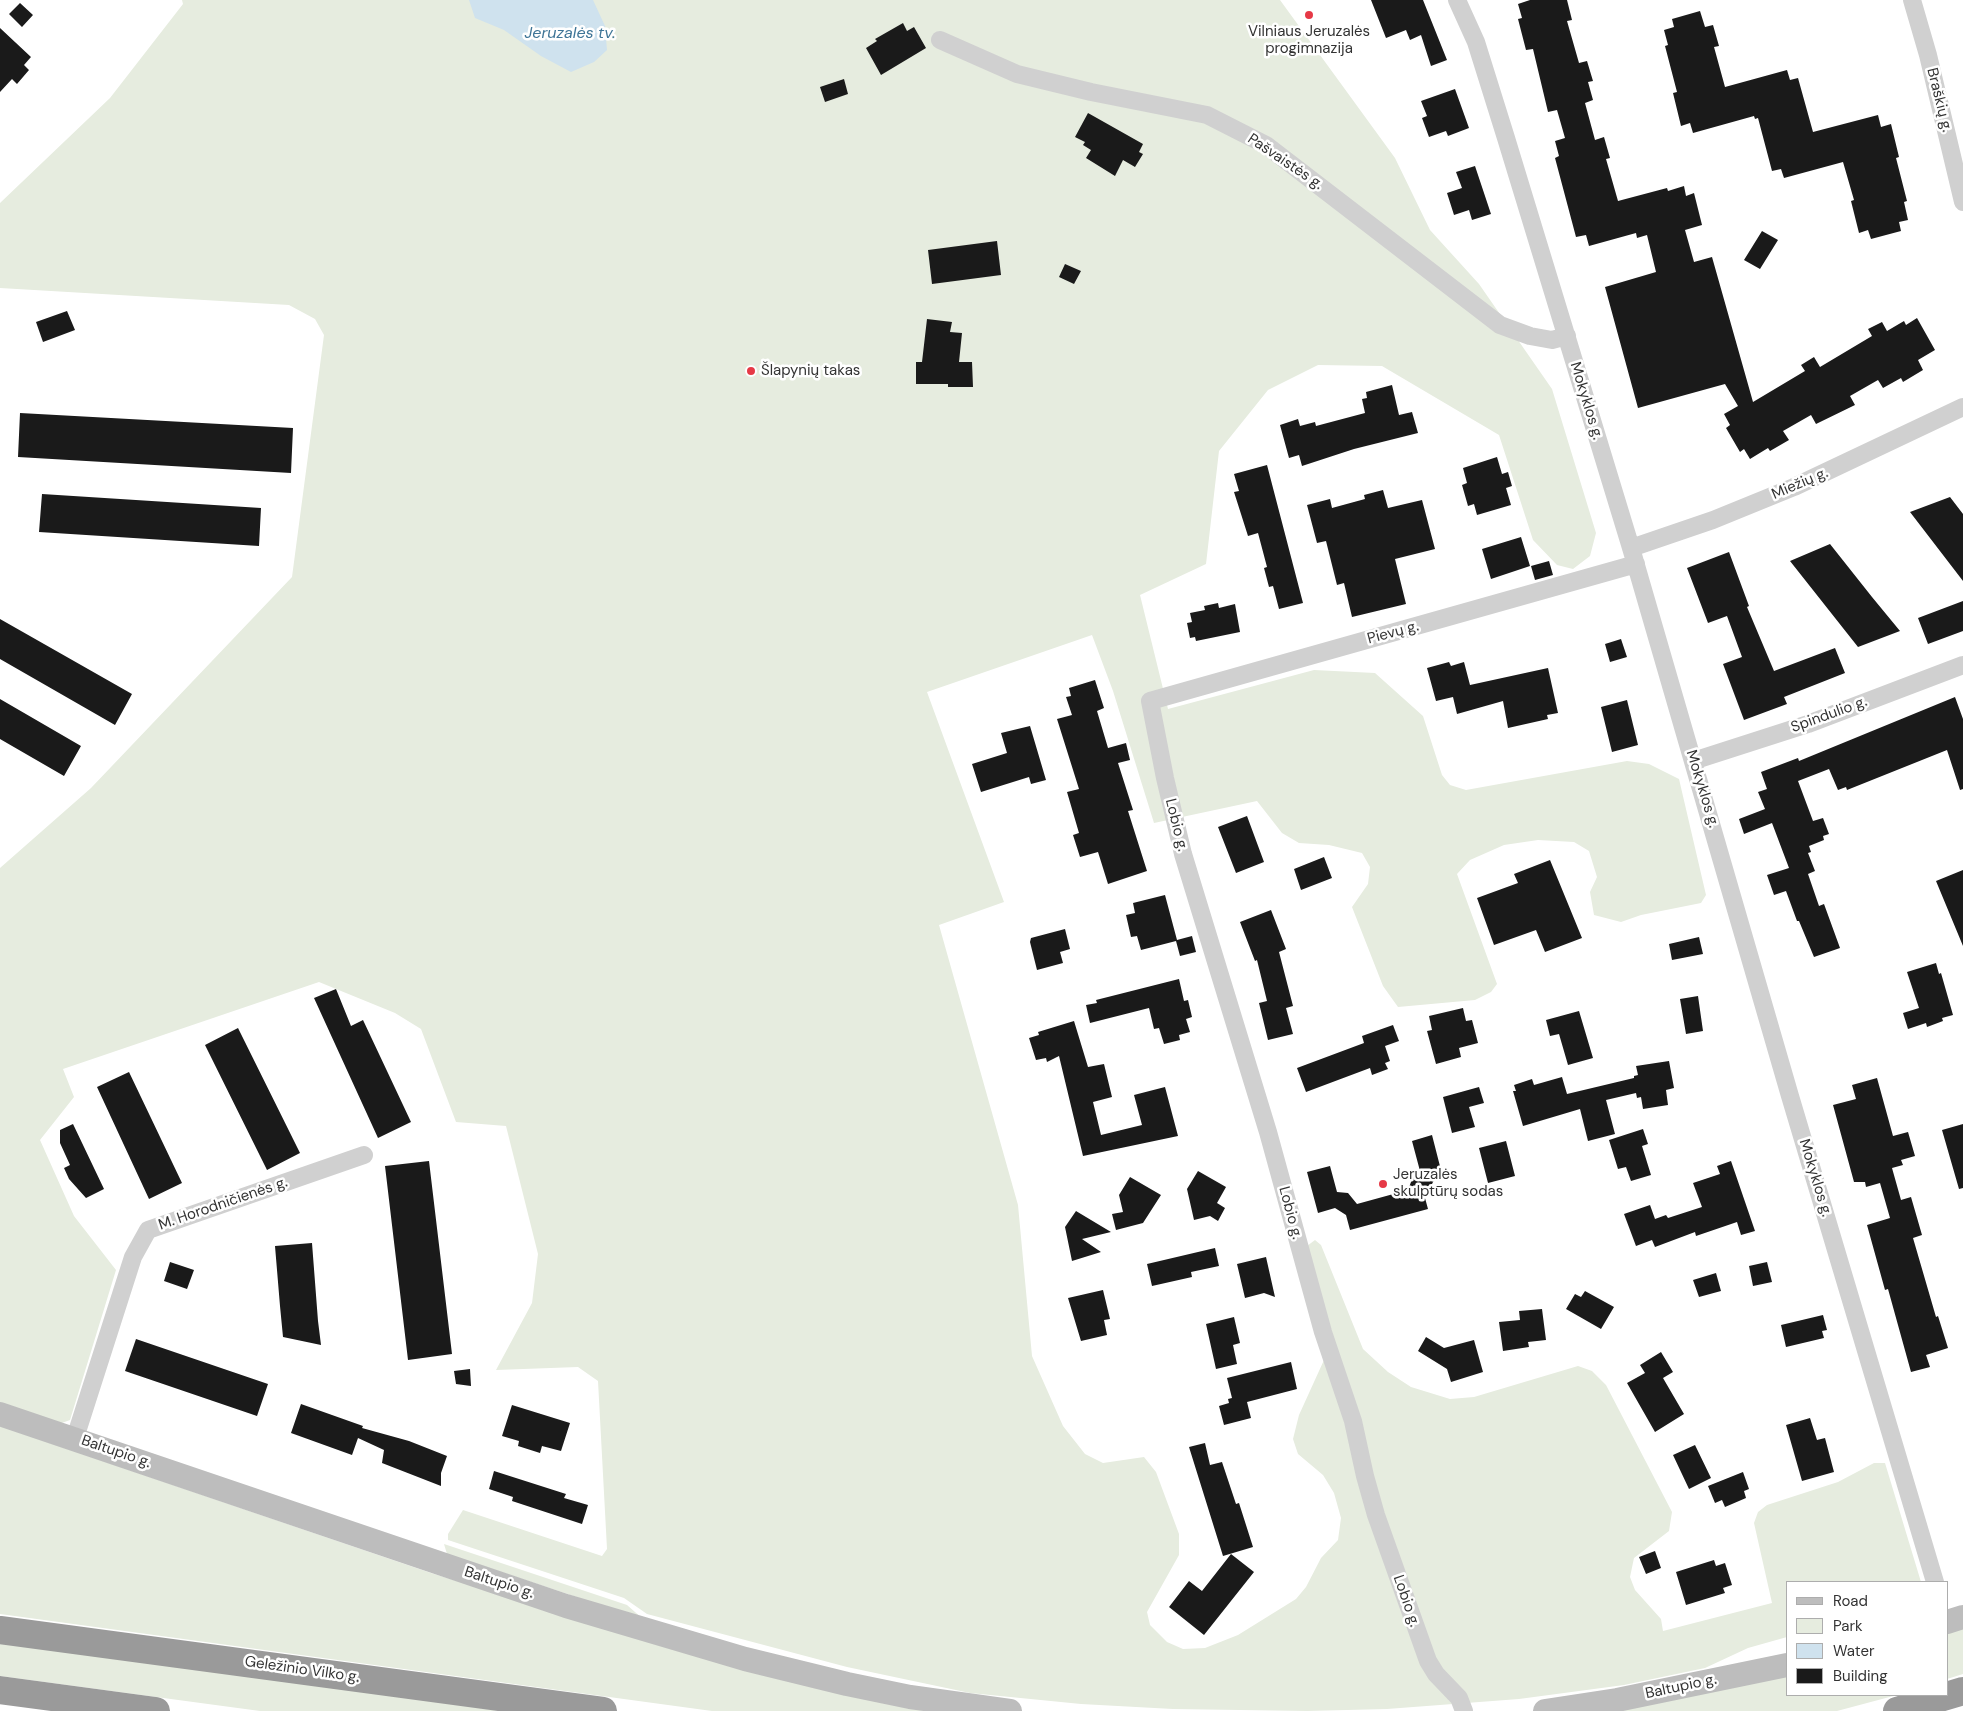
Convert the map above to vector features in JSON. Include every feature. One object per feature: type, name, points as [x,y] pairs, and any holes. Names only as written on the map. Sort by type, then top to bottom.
[{"type":"highway","name":"Geležinio Vilko g.","points":[[0,1630],[603,1711]]},
{"type":"highway","points":[[0,1690],[156,1711]]},
{"type":"highway","points":[[1948,1695],[1963,1690]]},
{"type":"highway","points":[[1897,1711],[1944,1696]]},
{"type":"street","name":"Mokyklos g.","points":[[1458,0],[1476,42],[1567,336],[1935,1581]]},
{"type":"street","name":"Braškių g.","points":[[1912,0],[1928,56],[1963,202]]},
{"type":"street","name":"Pašvaistės g.","points":[[940,40],[1017,74],[1090,92],[1207,115],[1266,145],[1500,325],[1530,336],[1552,340],[1567,336]]},
{"type":"street","name":"Miežių g.","points":[[1633,556],[1713,520],[1794,487],[1963,407]]},
{"type":"street","name":"Pievų g.","points":[[1150,701],[1633,556]]},
{"type":"street","name":"Spindulio g.","points":[[1693,761],[1808,724],[1963,665]]},
{"type":"street","name":"Lobio g.","points":[[1150,701],[1165,778],[1184,854],[1267,1127],[1323,1332],[1353,1421],[1364,1476],[1376,1515],[1428,1661],[1436,1674],[1459,1698],[1464,1711]]},
{"type":"street","name":"M. Horodničienės g.","points":[[75,1438],[133,1257],[148,1230],[364,1155]]},
{"type":"street","name":"Baltupio g.","points":[[0,1414],[558,1603],[744,1659],[848,1684],[919,1698],[1010,1711]]},
{"type":"street","points":[[1948,1622],[1963,1617]]},
{"type":"street","name":"Baltupio g.","points":[[1545,1711],[1617,1700],[1786,1665]]},
{"type":"green space","points":[[182,0],[1280,0],[1395,158],[1430,230],[1479,284],[1552,389],[1596,533],[1590,556],[1573,569],[1557,565],[1533,540],[1499,435],[1382,366],[1318,365],[1268,390],[1219,451],[1206,564],[1140,595],[1168,709],[1314,670],[1375,673],[1423,716],[1442,775],[1450,785],[1466,790],[1627,761],[1649,764],[1679,779],[1706,895],[1701,903],[1641,915],[1621,922],[1594,915],[1590,892],[1597,877],[1589,851],[1574,842],[1538,840],[1504,845],[1470,860],[1457,874],[1497,984],[1491,992],[1475,1000],[1398,1007],[1383,986],[1352,907],[1368,884],[1370,867],[1362,853],[1329,845],[1299,843],[1282,833],[1257,801],[1154,823],[1113,691],[1092,635],[927,692],[1004,902],[939,925],[1018,1205],[1032,1356],[1063,1426],[1085,1454],[1103,1463],[1144,1457],[1156,1472],[1179,1534],[1179,1555],[1147,1612],[1150,1625],[1167,1642],[1183,1649],[1205,1648],[1238,1635],[1296,1599],[1306,1587],[1321,1558],[1338,1540],[1341,1518],[1334,1493],[1323,1475],[1298,1454],[1293,1439],[1299,1415],[1324,1360],[1307,1246],[1315,1240],[1321,1245],[1363,1349],[1388,1372],[1411,1387],[1450,1399],[1474,1397],[1578,1366],[1592,1371],[1606,1385],[1672,1512],[1669,1531],[1634,1558],[1630,1577],[1635,1590],[1661,1619],[1663,1631],[1772,1603],[1754,1523],[1758,1512],[1767,1505],[1838,1482],[1874,1463],[1885,1463],[1921,1581],[1786,1581],[1786,1637],[1748,1648],[1705,1668],[1624,1685],[1519,1699],[1387,1709],[1307,1711],[1173,1709],[1081,1704],[970,1693],[847,1667],[647,1614],[624,1598],[448,1540],[448,1534],[463,1510],[602,1556],[607,1549],[598,1381],[578,1367],[496,1370],[532,1303],[538,1254],[506,1126],[456,1122],[421,1029],[395,1013],[319,982],[63,1069],[74,1097],[40,1140],[74,1216],[116,1270],[70,1420],[59,1424],[0,1406],[0,868],[91,788],[292,577],[324,335],[315,319],[289,305],[0,288],[0,203],[110,98],[183,4]]},
{"type":"green space","points":[[0,1426],[431,1573],[699,1657],[943,1711],[712,1711],[0,1614]]},
{"type":"green space","points":[[444,1544],[627,1605],[643,1619],[447,1554]]},
{"type":"green space","points":[[1963,1626],[1963,1674],[1948,1679],[1948,1631]]},
{"type":"green space","points":[[0,1643],[502,1711],[260,1711],[0,1676]]},
{"type":"green space","points":[[1786,1674],[1786,1696],[1893,1696],[1837,1711],[1609,1711]]},
{"type":"water","name":"Jeruzalės tv.","points":[[469,0],[593,0],[605,26],[607,50],[594,62],[571,72],[541,56],[504,30],[475,18]]},
{"type":"building","points":[[1371,0],[1423,0],[1447,60],[1431,66],[1421,35],[1410,40],[1406,30],[1386,38]]},
{"type":"building","points":[[1530,0],[1567,0],[1572,20],[1567,21],[1579,63],[1587,61],[1593,81],[1588,82],[1593,100],[1585,103],[1595,140],[1604,137],[1610,158],[1606,159],[1618,201],[1667,188],[1668,191],[1684,186],[1686,196],[1694,193],[1702,225],[1685,230],[1694,262],[1712,257],[1753,402],[1805,371],[1801,365],[1814,357],[1820,367],[1872,336],[1868,329],[1882,322],[1887,331],[1904,321],[1906,325],[1917,318],[1935,350],[1918,360],[1923,370],[1903,382],[1901,378],[1883,388],[1878,380],[1850,396],[1855,405],[1816,424],[1811,415],[1783,431],[1789,440],[1770,451],[1768,448],[1750,459],[1744,449],[1740,452],[1726,428],[1730,425],[1724,414],[1738,406],[1725,384],[1638,408],[1605,287],[1656,272],[1647,235],[1637,238],[1636,233],[1589,246],[1586,235],[1576,237],[1555,158],[1559,156],[1555,141],[1565,138],[1557,110],[1548,112],[1533,49],[1526,50],[1518,19],[1522,18],[1518,4]]},
{"type":"building","points":[[20,3],[33,15],[22,27],[9,14]]},
{"type":"building","points":[[1700,11],[1705,27],[1713,25],[1719,46],[1714,47],[1725,87],[1787,70],[1790,80],[1798,78],[1813,132],[1878,115],[1881,127],[1891,124],[1899,157],[1896,158],[1907,201],[1904,202],[1908,220],[1899,222],[1901,231],[1871,239],[1868,230],[1859,233],[1851,201],[1854,200],[1843,162],[1784,178],[1781,169],[1772,171],[1758,118],[1755,119],[1754,116],[1693,133],[1690,123],[1681,126],[1673,93],[1677,92],[1665,46],[1668,45],[1664,30],[1674,27],[1672,19]]},
{"type":"building","points":[[903,23],[907,31],[914,27],[926,48],[881,75],[866,48],[877,41],[875,39]]},
{"type":"building","points":[[0,28],[31,57],[24,65],[29,70],[17,84],[12,79],[0,92]]},
{"type":"building","points":[[844,79],[848,94],[825,102],[820,87]]},
{"type":"building","points":[[1455,89],[1469,128],[1448,136],[1446,131],[1429,137],[1422,118],[1427,116],[1421,101]]},
{"type":"building","points":[[1088,113],[1143,144],[1139,152],[1143,154],[1135,167],[1123,160],[1115,176],[1086,158],[1091,150],[1083,145],[1085,142],[1075,137]]},
{"type":"building","points":[[1475,166],[1491,214],[1472,220],[1469,210],[1454,215],[1447,193],[1462,188],[1456,172]]},
{"type":"building","points":[[1762,231],[1778,240],[1760,269],[1744,260]]},
{"type":"building","points":[[997,241],[1001,275],[932,284],[928,250]]},
{"type":"building","points":[[1065,264],[1081,271],[1074,284],[1059,277]]},
{"type":"building","points":[[67,311],[75,330],[43,342],[36,322]]},
{"type":"building","points":[[927,319],[952,322],[950,332],[962,333],[959,362],[972,362],[973,387],[948,387],[948,384],[916,384],[916,362],[922,362]]},
{"type":"building","points":[[1392,385],[1399,415],[1412,412],[1418,433],[1354,449],[1302,466],[1299,455],[1289,458],[1280,425],[1298,419],[1300,426],[1315,422],[1316,426],[1365,413],[1362,399],[1367,398],[1366,392]]},
{"type":"building","points":[[20,413],[293,428],[291,473],[18,457]]},
{"type":"building","points":[[1497,457],[1502,474],[1508,472],[1512,486],[1506,488],[1511,505],[1477,515],[1474,504],[1468,506],[1462,485],[1467,483],[1463,468]]},
{"type":"building","points":[[1267,465],[1303,603],[1279,609],[1273,586],[1269,587],[1264,568],[1267,567],[1258,533],[1248,536],[1234,492],[1239,491],[1234,474]]},
{"type":"building","points":[[1383,490],[1388,508],[1422,500],[1435,549],[1395,559],[1406,604],[1352,617],[1344,583],[1337,585],[1326,541],[1317,543],[1307,505],[1330,499],[1332,508],[1365,499],[1364,495]]},
{"type":"building","points":[[42,494],[261,508],[259,546],[39,532]]},
{"type":"building","points":[[1950,497],[1963,514],[1963,581],[1910,512]]},
{"type":"building","points":[[1521,537],[1530,566],[1491,579],[1482,549]]},
{"type":"building","points":[[1830,544],[1900,631],[1858,647],[1790,561]]},
{"type":"building","points":[[1729,552],[1749,606],[1747,607],[1774,671],[1835,648],[1845,673],[1784,697],[1787,704],[1744,720],[1723,664],[1742,657],[1727,616],[1708,623],[1687,568]]},
{"type":"building","points":[[1549,561],[1553,575],[1535,580],[1531,566]]},
{"type":"building","points":[[1963,601],[1963,631],[1928,644],[1918,618]]},
{"type":"building","points":[[1218,603],[1219,608],[1235,604],[1240,632],[1196,641],[1195,637],[1190,638],[1187,623],[1192,622],[1190,613],[1205,610],[1204,606]]},
{"type":"building","points":[[0,619],[132,694],[115,725],[0,659]]},
{"type":"building","points":[[1621,639],[1627,657],[1610,662],[1605,644]]},
{"type":"building","points":[[1449,662],[1451,666],[1464,662],[1470,685],[1548,668],[1558,713],[1547,715],[1548,719],[1508,728],[1503,701],[1457,714],[1453,697],[1436,701],[1427,668]]},
{"type":"building","points":[[1095,680],[1104,708],[1097,711],[1108,748],[1126,743],[1130,760],[1118,763],[1133,810],[1128,811],[1147,871],[1108,884],[1098,852],[1080,857],[1073,835],[1079,833],[1067,792],[1079,789],[1057,719],[1072,715],[1066,697],[1071,696],[1069,688]]},
{"type":"building","points":[[1955,697],[1963,719],[1963,789],[1960,790],[1947,750],[1847,790],[1846,787],[1838,790],[1829,769],[1798,781],[1813,821],[1823,818],[1829,834],[1823,836],[1824,840],[1809,846],[1811,852],[1808,853],[1815,871],[1808,874],[1819,906],[1824,904],[1840,948],[1814,957],[1799,921],[1797,921],[1786,891],[1774,895],[1767,875],[1789,868],[1772,823],[1744,834],[1739,819],[1765,809],[1758,792],[1767,789],[1761,772],[1798,758],[1799,761]]},
{"type":"building","points":[[0,699],[81,746],[64,776],[0,739]]},
{"type":"building","points":[[1627,700],[1638,745],[1612,752],[1601,707]]},
{"type":"building","points":[[1030,726],[1046,780],[1031,784],[1029,777],[981,792],[972,764],[1007,753],[1001,733]]},
{"type":"building","points":[[1247,816],[1264,862],[1236,873],[1218,827]]},
{"type":"building","points":[[1324,857],[1332,878],[1301,890],[1294,869]]},
{"type":"building","points":[[1550,860],[1582,938],[1545,952],[1536,930],[1494,945],[1477,898],[1518,883],[1514,874]]},
{"type":"building","points":[[1963,870],[1963,946],[1936,881]]},
{"type":"building","points":[[1165,895],[1177,940],[1192,936],[1196,952],[1180,956],[1176,941],[1141,950],[1137,936],[1131,937],[1126,915],[1135,913],[1133,903]]},
{"type":"building","points":[[1271,910],[1286,949],[1279,952],[1293,1006],[1286,1008],[1293,1034],[1268,1040],[1259,1003],[1267,1001],[1257,960],[1255,961],[1240,922]]},
{"type":"building","points":[[1065,929],[1070,949],[1060,952],[1063,963],[1037,970],[1030,942],[1031,938]]},
{"type":"building","points":[[1699,937],[1703,954],[1672,960],[1669,944]]},
{"type":"building","points":[[1936,963],[1939,974],[1941,973],[1953,1015],[1942,1018],[1943,1021],[1927,1027],[1926,1023],[1908,1029],[1903,1013],[1919,1008],[1907,972]]},
{"type":"building","points":[[1179,979],[1184,1001],[1188,1000],[1192,1017],[1186,1019],[1190,1032],[1179,1035],[1180,1040],[1164,1044],[1159,1028],[1154,1029],[1149,1008],[1090,1023],[1086,1005],[1097,1003],[1096,1000]]},
{"type":"building","points":[[336,989],[351,1026],[363,1020],[411,1122],[378,1138],[314,998]]},
{"type":"building","points":[[1698,996],[1703,1031],[1686,1034],[1680,999]]},
{"type":"building","points":[[1463,1008],[1466,1021],[1472,1020],[1478,1043],[1459,1048],[1461,1057],[1436,1064],[1427,1031],[1432,1030],[1429,1016]]},
{"type":"building","points":[[1579,1011],[1593,1058],[1568,1065],[1559,1034],[1550,1036],[1546,1020]]},
{"type":"building","points":[[1074,1021],[1088,1067],[1104,1064],[1112,1097],[1093,1102],[1101,1135],[1142,1125],[1134,1095],[1165,1087],[1178,1136],[1083,1156],[1059,1056],[1047,1062],[1046,1058],[1036,1060],[1029,1038],[1039,1035],[1038,1032]]},
{"type":"building","points":[[1393,1025],[1399,1041],[1385,1046],[1390,1061],[1385,1063],[1388,1069],[1372,1075],[1370,1068],[1306,1092],[1297,1068],[1364,1043],[1362,1036]]},
{"type":"building","points":[[238,1028],[300,1153],[267,1170],[205,1045]]},
{"type":"building","points":[[1669,1061],[1674,1088],[1666,1090],[1668,1105],[1643,1109],[1641,1097],[1637,1098],[1636,1093],[1606,1100],[1615,1134],[1588,1141],[1580,1109],[1523,1126],[1513,1091],[1516,1091],[1514,1085],[1532,1079],[1534,1085],[1562,1077],[1567,1094],[1634,1078],[1634,1076],[1638,1075],[1636,1066]]},
{"type":"building","points":[[129,1072],[182,1183],[149,1199],[97,1087]]},
{"type":"building","points":[[1877,1078],[1893,1136],[1908,1132],[1915,1156],[1901,1160],[1903,1165],[1892,1168],[1901,1200],[1911,1197],[1922,1235],[1913,1238],[1936,1317],[1938,1316],[1948,1348],[1926,1355],[1930,1367],[1911,1372],[1888,1289],[1885,1290],[1867,1225],[1890,1218],[1880,1183],[1866,1187],[1865,1182],[1854,1182],[1833,1105],[1856,1099],[1852,1085]]},
{"type":"building","points":[[1479,1087],[1484,1103],[1469,1107],[1475,1127],[1452,1133],[1443,1097]]},
{"type":"building","points":[[73,1124],[104,1189],[86,1198],[69,1179],[64,1168],[70,1165],[60,1143],[60,1130]]},
{"type":"building","points":[[1963,1124],[1963,1188],[1959,1189],[1942,1130]]},
{"type":"building","points":[[1643,1129],[1648,1144],[1642,1146],[1651,1175],[1631,1181],[1626,1167],[1618,1169],[1609,1140]]},
{"type":"building","points":[[1432,1135],[1443,1178],[1434,1180],[1425,1198],[1428,1209],[1350,1230],[1346,1215],[1335,1208],[1318,1213],[1307,1172],[1330,1166],[1337,1192],[1348,1193],[1357,1204],[1408,1190],[1414,1174],[1420,1171],[1412,1141]]},
{"type":"building","points":[[1506,1141],[1515,1176],[1488,1183],[1479,1148]]},
{"type":"building","points":[[429,1161],[452,1354],[408,1360],[385,1166]]},
{"type":"building","points":[[1731,1161],[1755,1231],[1741,1235],[1737,1222],[1696,1236],[1695,1232],[1655,1247],[1652,1240],[1636,1246],[1624,1214],[1650,1205],[1655,1219],[1666,1215],[1668,1218],[1702,1207],[1693,1183],[1720,1174],[1717,1166]]},
{"type":"building","points":[[1198,1171],[1226,1187],[1217,1203],[1225,1208],[1218,1221],[1210,1216],[1194,1220],[1187,1189]]},
{"type":"building","points":[[1130,1177],[1161,1195],[1143,1223],[1116,1230],[1112,1214],[1123,1212],[1119,1195]]},
{"type":"building","points":[[1076,1211],[1111,1232],[1082,1239],[1101,1252],[1072,1261],[1065,1227]]},
{"type":"building","points":[[312,1243],[321,1345],[283,1337],[280,1306],[275,1246]]},
{"type":"building","points":[[1215,1248],[1219,1266],[1191,1272],[1192,1277],[1152,1286],[1147,1264]]},
{"type":"building","points":[[1266,1257],[1275,1297],[1264,1293],[1245,1298],[1237,1264]]},
{"type":"building","points":[[170,1262],[194,1270],[187,1289],[164,1281]]},
{"type":"building","points":[[1767,1262],[1772,1282],[1753,1286],[1749,1266]]},
{"type":"building","points":[[1716,1273],[1721,1291],[1699,1297],[1693,1280]]},
{"type":"building","points":[[1103,1290],[1110,1319],[1104,1320],[1107,1335],[1081,1341],[1068,1298]]},
{"type":"building","points":[[1585,1291],[1614,1307],[1601,1329],[1566,1309],[1575,1294],[1581,1297]]},
{"type":"building","points":[[1542,1309],[1546,1340],[1528,1342],[1529,1347],[1503,1351],[1499,1322],[1520,1320],[1519,1311]]},
{"type":"building","points":[[1823,1315],[1827,1330],[1822,1331],[1824,1338],[1786,1347],[1781,1325]]},
{"type":"building","points":[[1234,1317],[1240,1343],[1233,1345],[1237,1364],[1216,1369],[1206,1324]]},
{"type":"building","points":[[1426,1337],[1444,1348],[1474,1340],[1483,1372],[1451,1382],[1447,1369],[1418,1351]]},
{"type":"building","points":[[136,1339],[268,1384],[257,1416],[125,1371]]},
{"type":"building","points":[[1661,1352],[1673,1372],[1663,1378],[1684,1414],[1655,1432],[1627,1383],[1645,1373],[1640,1365]]},
{"type":"building","points":[[1291,1362],[1297,1389],[1247,1402],[1251,1418],[1224,1425],[1219,1406],[1229,1403],[1228,1399],[1232,1398],[1227,1378]]},
{"type":"building","points":[[470,1369],[471,1386],[456,1384],[454,1371]]},
{"type":"building","points":[[301,1404],[363,1426],[362,1428],[409,1441],[447,1456],[441,1473],[441,1486],[382,1463],[384,1450],[358,1438],[352,1455],[291,1433]]},
{"type":"building","points":[[512,1405],[570,1423],[561,1451],[542,1446],[540,1453],[518,1446],[519,1441],[502,1436]]},
{"type":"building","points":[[1810,1418],[1817,1440],[1825,1438],[1834,1472],[1802,1481],[1786,1425]]},
{"type":"building","points":[[1205,1443],[1210,1465],[1222,1462],[1236,1504],[1239,1503],[1253,1547],[1223,1556],[1189,1447]]},
{"type":"building","points":[[1695,1445],[1711,1478],[1689,1489],[1673,1455]]},
{"type":"building","points":[[494,1471],[566,1494],[564,1498],[588,1505],[582,1524],[512,1501],[513,1497],[489,1489]]},
{"type":"building","points":[[1743,1472],[1749,1489],[1744,1491],[1746,1498],[1725,1507],[1722,1500],[1715,1503],[1708,1486]]},
{"type":"building","points":[[1655,1551],[1661,1568],[1646,1574],[1639,1557]]},
{"type":"building","points":[[1231,1554],[1254,1572],[1204,1635],[1169,1607],[1189,1581],[1202,1591]]},
{"type":"building","points":[[1714,1560],[1716,1566],[1725,1563],[1732,1585],[1723,1588],[1725,1593],[1686,1605],[1676,1572]]},
{"type":"place","name":"Vilniaus Jeruzalės progimnazija","points":[[1309,15]]},
{"type":"place","name":"Šlapynių takas","points":[[751,371]]},
{"type":"place","name":"Jeruzalės skulptūrų sodas","points":[[1383,1184]]}]
